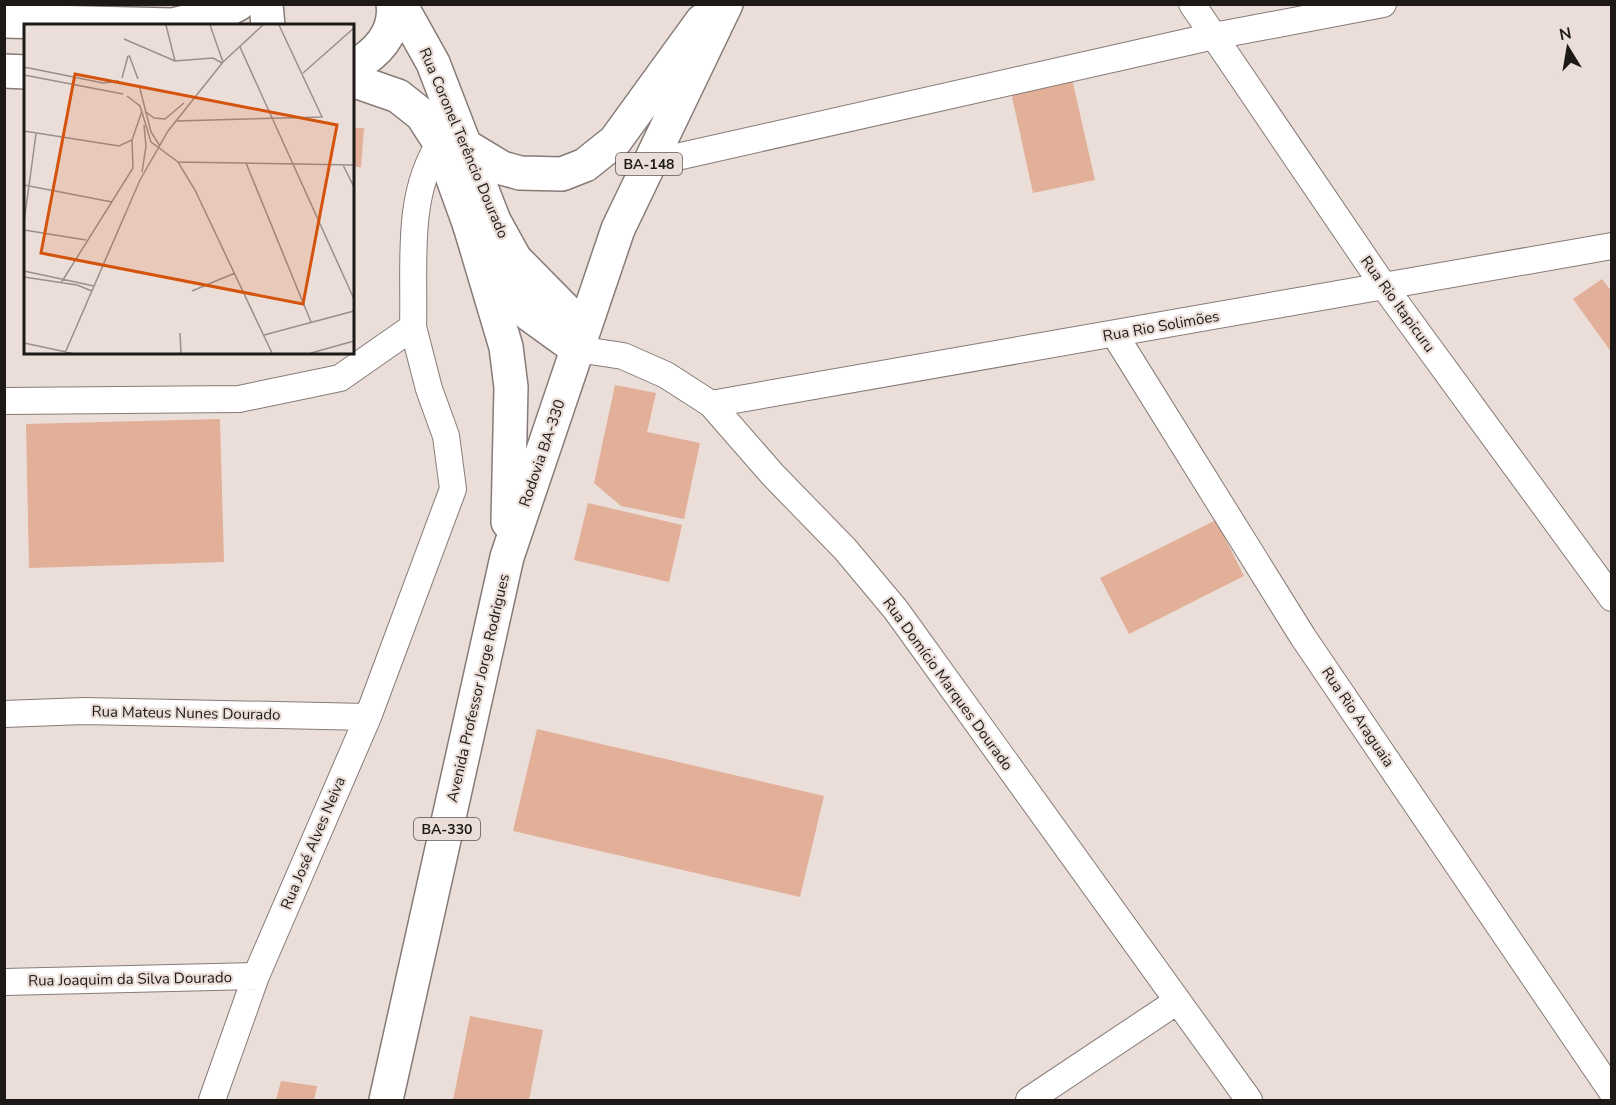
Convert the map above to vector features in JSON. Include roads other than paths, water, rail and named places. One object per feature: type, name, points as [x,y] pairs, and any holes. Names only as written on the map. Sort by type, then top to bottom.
[{"type":"main road","points":[[177,24],[221,13],[238,4]]},
{"type":"main road","points":[[266,4],[268,24]]},
{"type":"main road","points":[[354,66],[367,60],[381,46],[391,29],[393,4]]},
{"type":"main road","name":"Rua Coronel Terêncio Dourado","points":[[400,4],[433,63],[470,226],[501,281],[530,315],[580,339]]},
{"type":"main road","points":[[452,144],[502,168],[520,173],[562,174],[585,165],[615,141],[713,4]]},
{"type":"main road","name":"BA-148","points":[[580,339],[618,230],[726,4]]},
{"type":"main road","points":[[4,21],[131,24]]},
{"type":"main road","points":[[4,71],[24,72]]},
{"type":"main road","name":"Rua Coronel Terêncio Dourado","points":[[354,81],[398,96],[452,144],[515,259],[580,339]]},
{"type":"main road","points":[[470,226],[506,347],[511,387],[507,557]]},
{"type":"main road","name":"Rodovia BA-330","points":[[507,557],[580,339]]},
{"type":"main road","name":"Avenida Professor Jorge Rodrigues","points":[[386,1101],[507,557]]},
{"type":"street","name":"Rua Rio Itapicuru","points":[[1192,4],[1383,285],[1611,598]]},
{"type":"street","points":[[650,164],[1214,36],[1383,4]]},
{"type":"street","name":"Rua José Alves Neiva","points":[[212,1101],[256,976],[368,717],[453,489],[446,436],[429,389],[413,327],[417,194],[429,160],[452,144]]},
{"type":"street","name":"Rua Rio Solimões","points":[[711,404],[1115,335],[1383,285],[1611,246]]},
{"type":"street","points":[[4,401],[239,399],[340,378],[413,327]]},
{"type":"street","name":"Rua Rio Araguaia","points":[[1115,335],[1303,637],[1611,1092]]},
{"type":"street","name":"Rua Domício Marques Dourado","points":[[580,339],[666,375],[711,404],[773,475],[845,549],[896,610],[1249,1101]]},
{"type":"street","name":"Rua Mateus Nunes Dourado","points":[[4,714],[84,711],[368,717]]},
{"type":"street","name":"Rua Joaquim da Silva Dourado","points":[[4,982],[256,976]]},
{"type":"street","points":[[1029,1101],[1176,1002]]}]
